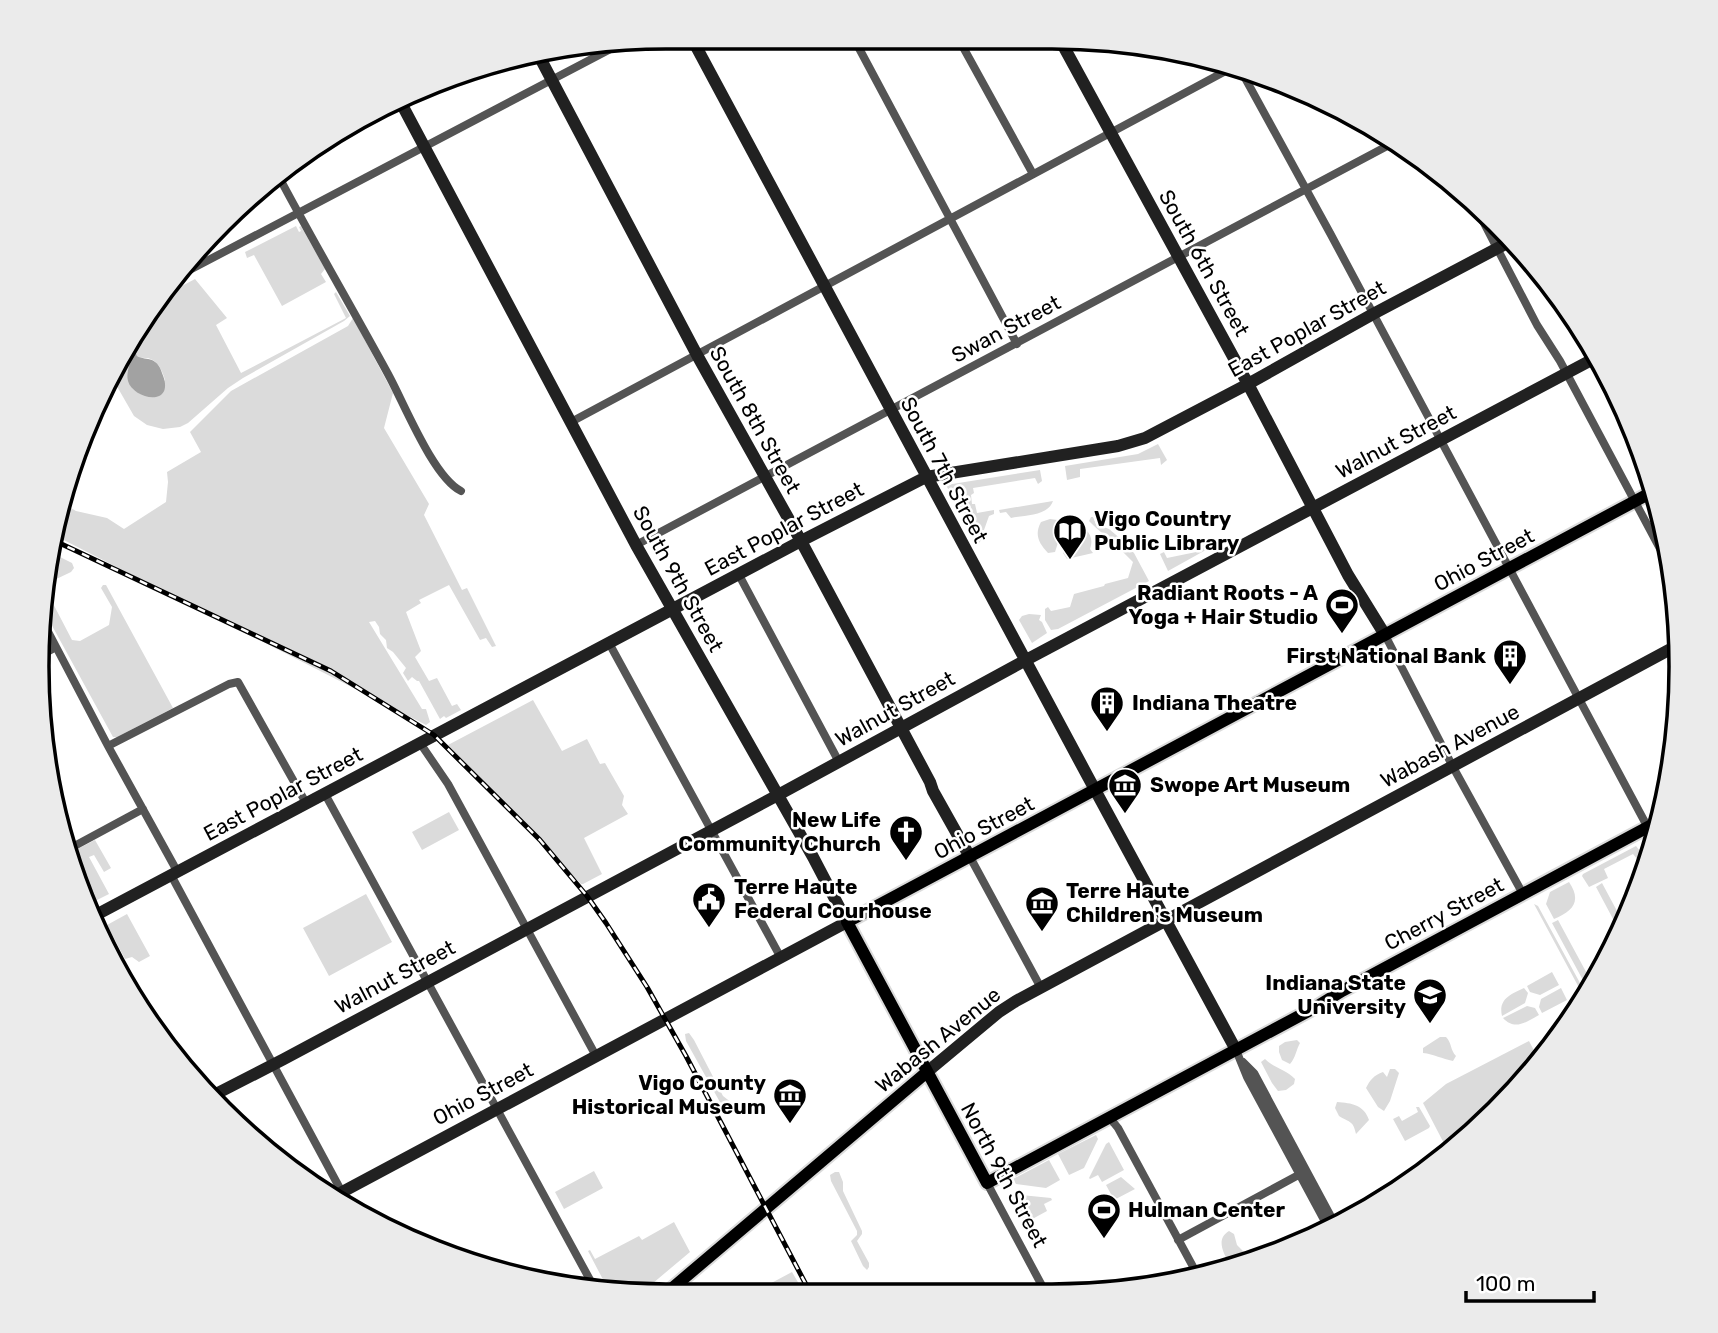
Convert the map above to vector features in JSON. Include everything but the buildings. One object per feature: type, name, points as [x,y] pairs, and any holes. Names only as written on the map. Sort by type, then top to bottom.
[{"type":"main road","name":"Ohio Street","points":[[847,922],[1645,496]]},
{"type":"main road","name":"Cherry Street","points":[[987,1183],[1110,1117],[1239,1055],[1342,991],[1648,827]]},
{"type":"main road","name":"South 9th Street","points":[[847,922],[927,1072]]},
{"type":"main road","name":"North 9th Street","points":[[927,1072],[987,1183]]},
{"type":"main road","name":"Wabash Avenue","points":[[677,1284],[927,1072]]},
{"type":"street","name":"South 7th Street","points":[[697,49],[1239,1055]]},
{"type":"street","points":[[859,49],[1017,344]]},
{"type":"street","points":[[964,49],[1033,174]]},
{"type":"street","name":"South 6th Street","points":[[1065,49],[1523,894]]},
{"type":"street","points":[[196,267],[604,52]]},
{"type":"street","name":"South 8th Street","points":[[542,62],[697,355],[801,541],[902,727],[933,792],[1041,988]]},
{"type":"street","points":[[571,422],[1224,74]]},
{"type":"street","points":[[1244,80],[1648,825]]},
{"type":"street","name":"South 9th Street","points":[[404,108],[636,545],[847,922]]},
{"type":"street","name":"Swan Street","points":[[636,545],[1385,147]]},
{"type":"street","points":[[283,184],[390,377],[432,459],[445,478],[461,491]]},
{"type":"street","points":[[1488,231],[1537,325],[1566,373],[1656,540]]},
{"type":"street","name":"East Poplar Street","points":[[100,913],[926,477],[1145,438],[1503,245]]},
{"type":"street","name":"Walnut Street","points":[[219,1092],[1588,362]]},
{"type":"street","points":[[739,575],[839,762]]},
{"type":"street","points":[[50,636],[143,809],[274,1064],[333,1186]]},
{"type":"street","points":[[609,643],[781,958]]},
{"type":"street","points":[[49,651],[56,648]]},
{"type":"street","name":"Wabash Avenue","points":[[927,1072],[999,1012],[1041,988],[1669,650]]},
{"type":"street","points":[[108,746],[229,684],[238,682],[306,803]]},
{"type":"street","points":[[420,743],[448,783],[596,1056]]},
{"type":"street","points":[[324,794],[590,1279]]},
{"type":"street","points":[[76,845],[143,809]]},
{"type":"street","name":"Ohio Street","points":[[343,1192],[847,922]]},
{"type":"street","points":[[1239,1055],[1254,1073],[1325,1220]]},
{"type":"street","points":[[1110,1117],[1193,1267]]},
{"type":"street","points":[[1303,1172],[1331,1217]]},
{"type":"street","points":[[1178,1240],[1303,1172]]},
{"type":"street","name":"North 9th Street","points":[[987,1183],[1041,1284]]},
{"type":"shaded area","points":[[296,226],[299,232],[301,226],[325,269],[321,274],[326,282],[282,306],[254,255],[247,258],[245,252]]},
{"type":"shaded area","points":[[195,279],[227,318],[216,325],[241,373],[346,318],[334,294],[336,292],[350,316],[243,378],[188,423],[163,429],[147,425],[134,416],[117,386],[129,364],[128,379],[132,387],[141,394],[150,396],[165,380],[155,361],[137,356],[136,351],[180,287]]},
{"type":"shaded area","points":[[353,318],[393,393],[384,428],[429,504],[424,515],[462,590],[467,588],[496,646],[492,647],[486,638],[480,640],[449,585],[419,600],[421,603],[406,612],[421,651],[415,657],[429,681],[437,678],[452,706],[457,704],[461,710],[440,719],[419,681],[412,677],[408,681],[403,673],[406,668],[387,648],[379,627],[375,621],[369,622],[422,709],[426,709],[430,722],[426,725],[63,539],[70,507],[107,518],[124,529],[166,502],[167,472],[201,452],[190,432],[231,391],[348,326]]},
{"type":"shaded area","points":[[136,351],[137,356],[150,359],[158,365],[165,384],[164,392],[159,396],[145,396],[132,388],[128,378],[129,364]]},
{"type":"shaded area","points":[[1158,444],[1167,460],[1161,465],[1160,458],[1080,469],[1080,477],[1067,480],[1065,466],[1138,454]]},
{"type":"shaded area","points":[[1040,470],[1042,481],[1038,484],[1035,478],[973,488],[972,504],[975,504],[977,513],[994,510],[984,530],[976,531],[972,526],[975,532],[980,535],[978,545],[962,516],[966,513],[961,513],[946,485]]},
{"type":"shaded area","points":[[1053,501],[1046,510],[1011,518],[1006,512],[1000,513],[999,510]]},
{"type":"shaded area","points":[[1091,517],[1096,524],[1109,529],[1122,540],[1120,549],[1124,543],[1134,553],[1149,581],[1058,629],[1051,630],[1045,620],[1045,609],[1048,607],[1051,611],[1070,607],[1074,594],[1128,578],[1133,562],[1121,550],[1118,551],[1089,521]]},
{"type":"shaded area","points":[[1050,519],[1065,521],[1055,552],[1048,553],[1040,542],[1038,531],[1041,522]]},
{"type":"shaded area","points":[[1073,524],[1088,532],[1093,553],[1067,559],[1063,553]]},
{"type":"shaded area","points":[[1201,545],[1213,546],[1168,571],[1160,554],[1164,552],[1167,558],[1201,551]]},
{"type":"shaded area","points":[[59,557],[72,563],[74,568],[55,580]]},
{"type":"shaded area","points":[[106,585],[173,708],[117,737],[113,737],[50,623],[52,602],[72,640],[80,641],[109,625],[112,607],[101,588]]},
{"type":"shaded area","points":[[1029,614],[1041,615],[1039,620],[1047,633],[1032,643],[1019,620]]},
{"type":"shaded area","points":[[533,700],[562,751],[587,739],[600,764],[605,763],[624,796],[622,805],[628,814],[584,838],[602,874],[583,884],[448,745]]},
{"type":"shaded area","points":[[449,812],[459,830],[422,850],[412,832]]},
{"type":"shaded area","points":[[95,840],[111,868],[104,872],[94,855],[89,857],[109,894],[95,901],[77,849]]},
{"type":"shaded area","points":[[1636,846],[1640,851],[1637,859],[1633,854],[1604,869],[1608,878],[1589,887],[1583,874]]},
{"type":"shaded area","points":[[1569,882],[1575,895],[1574,905],[1554,919],[1546,904],[1550,892]]},
{"type":"shaded area","points":[[1602,883],[1618,912],[1614,921],[1596,887]]},
{"type":"shaded area","points":[[366,894],[392,942],[329,976],[303,928]]},
{"type":"shaded area","points":[[1534,904],[1538,906],[1581,984],[1579,987]]},
{"type":"shaded area","points":[[127,914],[150,956],[139,962],[132,957],[125,959],[107,925]]},
{"type":"shaded area","points":[[1558,920],[1587,973],[1583,980],[1552,923]]},
{"type":"shaded area","points":[[1552,972],[1559,985],[1540,995],[1530,992],[1527,986]]},
{"type":"shaded area","points":[[1524,988],[1528,993],[1525,1003],[1502,1016],[1504,1001]]},
{"type":"shaded area","points":[[1561,988],[1567,1000],[1542,1013],[1539,1007],[1541,999]]},
{"type":"shaded area","points":[[1527,1006],[1535,1008],[1539,1015],[1516,1025],[1503,1018]]},
{"type":"shaded area","points":[[689,1033],[723,1096],[732,1103],[728,1108],[721,1104],[686,1041],[685,1034]]},
{"type":"shaded area","points":[[1440,1037],[1446,1037],[1449,1042],[1456,1056],[1453,1061],[1423,1053],[1423,1048]]},
{"type":"shaded area","points":[[1297,1040],[1300,1043],[1294,1059],[1290,1064],[1282,1060],[1279,1046]]},
{"type":"shaded area","points":[[1529,1041],[1534,1051],[1488,1103],[1444,1143],[1423,1103],[1446,1084]]},
{"type":"shaded area","points":[[1265,1059],[1292,1076],[1295,1079],[1294,1084],[1286,1090],[1278,1091],[1261,1062]]},
{"type":"shaded area","points":[[1390,1069],[1399,1073],[1384,1111],[1378,1107],[1366,1088],[1377,1075],[1383,1072],[1387,1077]]},
{"type":"shaded area","points":[[1337,1102],[1357,1106],[1367,1115],[1369,1120],[1356,1134],[1352,1124],[1339,1116],[1335,1108]]},
{"type":"shaded area","points":[[1416,1107],[1419,1107],[1430,1126],[1405,1141],[1393,1119],[1399,1116],[1402,1121],[1418,1112]]},
{"type":"shaded area","points":[[1096,1135],[1098,1139],[1084,1168],[1069,1175],[1058,1154]]},
{"type":"shaded area","points":[[1109,1142],[1124,1170],[1102,1182],[1098,1175],[1090,1179],[1106,1144]]},
{"type":"shaded area","points":[[1049,1160],[1060,1180],[1046,1188],[1016,1184],[1013,1179]]},
{"type":"shaded area","points":[[594,1171],[603,1188],[564,1209],[555,1192]]},
{"type":"shaded area","points":[[839,1172],[843,1191],[862,1231],[857,1241],[869,1263],[867,1270],[851,1241],[857,1231],[831,1181],[830,1175]]},
{"type":"shaded area","points":[[1121,1177],[1135,1189],[1114,1200],[1106,1185]]},
{"type":"shaded area","points":[[1010,1195],[1052,1200],[1044,1204],[1047,1211],[1025,1223]]},
{"type":"shaded area","points":[[674,1222],[690,1252],[652,1284],[604,1281],[588,1251],[590,1250],[595,1259],[639,1236],[642,1240]]},
{"type":"shaded area","points":[[1229,1231],[1234,1234],[1237,1245],[1244,1253],[1227,1258],[1222,1241]]},
{"type":"shaded area","points":[[792,1272],[799,1284],[770,1284]]},
{"type":"railway","points":[[61,544],[331,671],[434,735],[540,840],[587,896],[647,987],[806,1284]]},
{"type":"place","name":"Vigo Country Public Library","points":[[1070,561]]},
{"type":"place","name":"Radiant Roots - A Yoga + Hair Studio","points":[[1342,635]]},
{"type":"place","name":"First National Bank","points":[[1510,686]]},
{"type":"place","name":"Indiana Theatre","points":[[1107,733]]},
{"type":"place","name":"Swope Art Museum","points":[[1125,815]]},
{"type":"place","name":"New Life Community Church","points":[[906,862]]},
{"type":"place","name":"Terre Haute Federal Courhouse","points":[[709,929]]},
{"type":"place","name":"Terre Haute Children's Museum","points":[[1042,933]]},
{"type":"place","name":"Indiana State University","points":[[1430,1025]]},
{"type":"place","name":"Vigo County Historical Museum","points":[[790,1125]]},
{"type":"place","name":"Hulman Center","points":[[1104,1240]]}]
